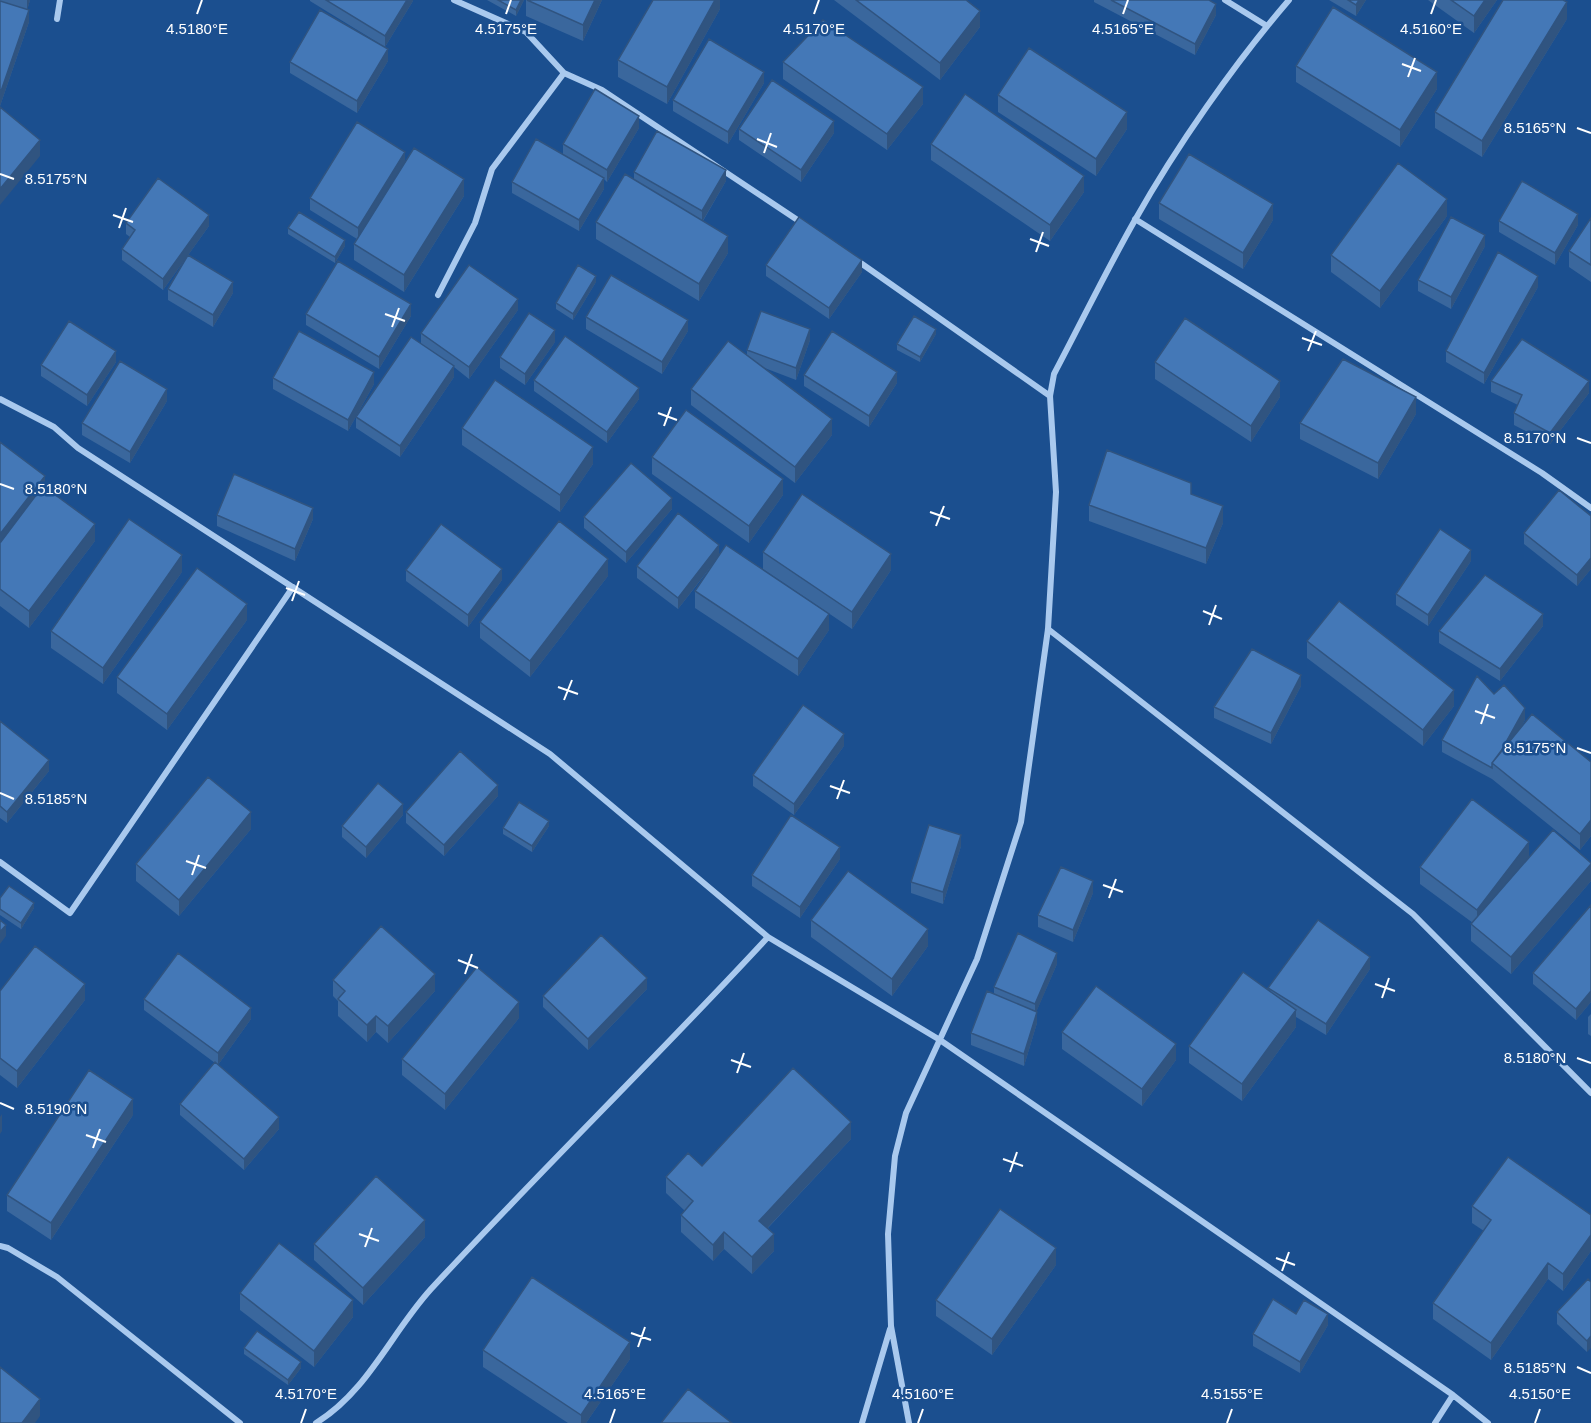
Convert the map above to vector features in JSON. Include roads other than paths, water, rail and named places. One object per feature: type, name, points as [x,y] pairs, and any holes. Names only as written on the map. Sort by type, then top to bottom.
[{"type":"street","points":[[57,19],[60,0]]},
{"type":"street","points":[[454,0],[526,32],[564,73],[602,90],[811,229]]},
{"type":"street","points":[[1225,0],[1267,26]]},
{"type":"street","points":[[909,1423],[891,1326],[888,1234],[895,1156],[906,1113],[977,959],[1021,822],[1048,629],[1056,492],[1050,396],[1054,374],[1136,219],[1205,112],[1267,26],[1289,0]]},
{"type":"street","points":[[438,295],[474,223],[492,169],[564,73]]},
{"type":"street","points":[[1136,219],[1542,473],[1591,508]]},
{"type":"street","points":[[847,254],[1050,396]]},
{"type":"street","points":[[0,399],[54,427],[78,448],[550,754],[768,937],[940,1040],[1453,1395],[1488,1423]]},
{"type":"street","points":[[0,862],[70,913],[293,587]]},
{"type":"street","points":[[1048,629],[1413,914],[1591,1093]]},
{"type":"street","points":[[316,1423],[327,1416],[363,1382],[429,1292],[768,937]]},
{"type":"street","points":[[0,1246],[8,1248],[57,1277],[240,1423]]},
{"type":"street","points":[[861,1423],[891,1326]]},
{"type":"street","points":[[1435,1423],[1453,1395]]}]
